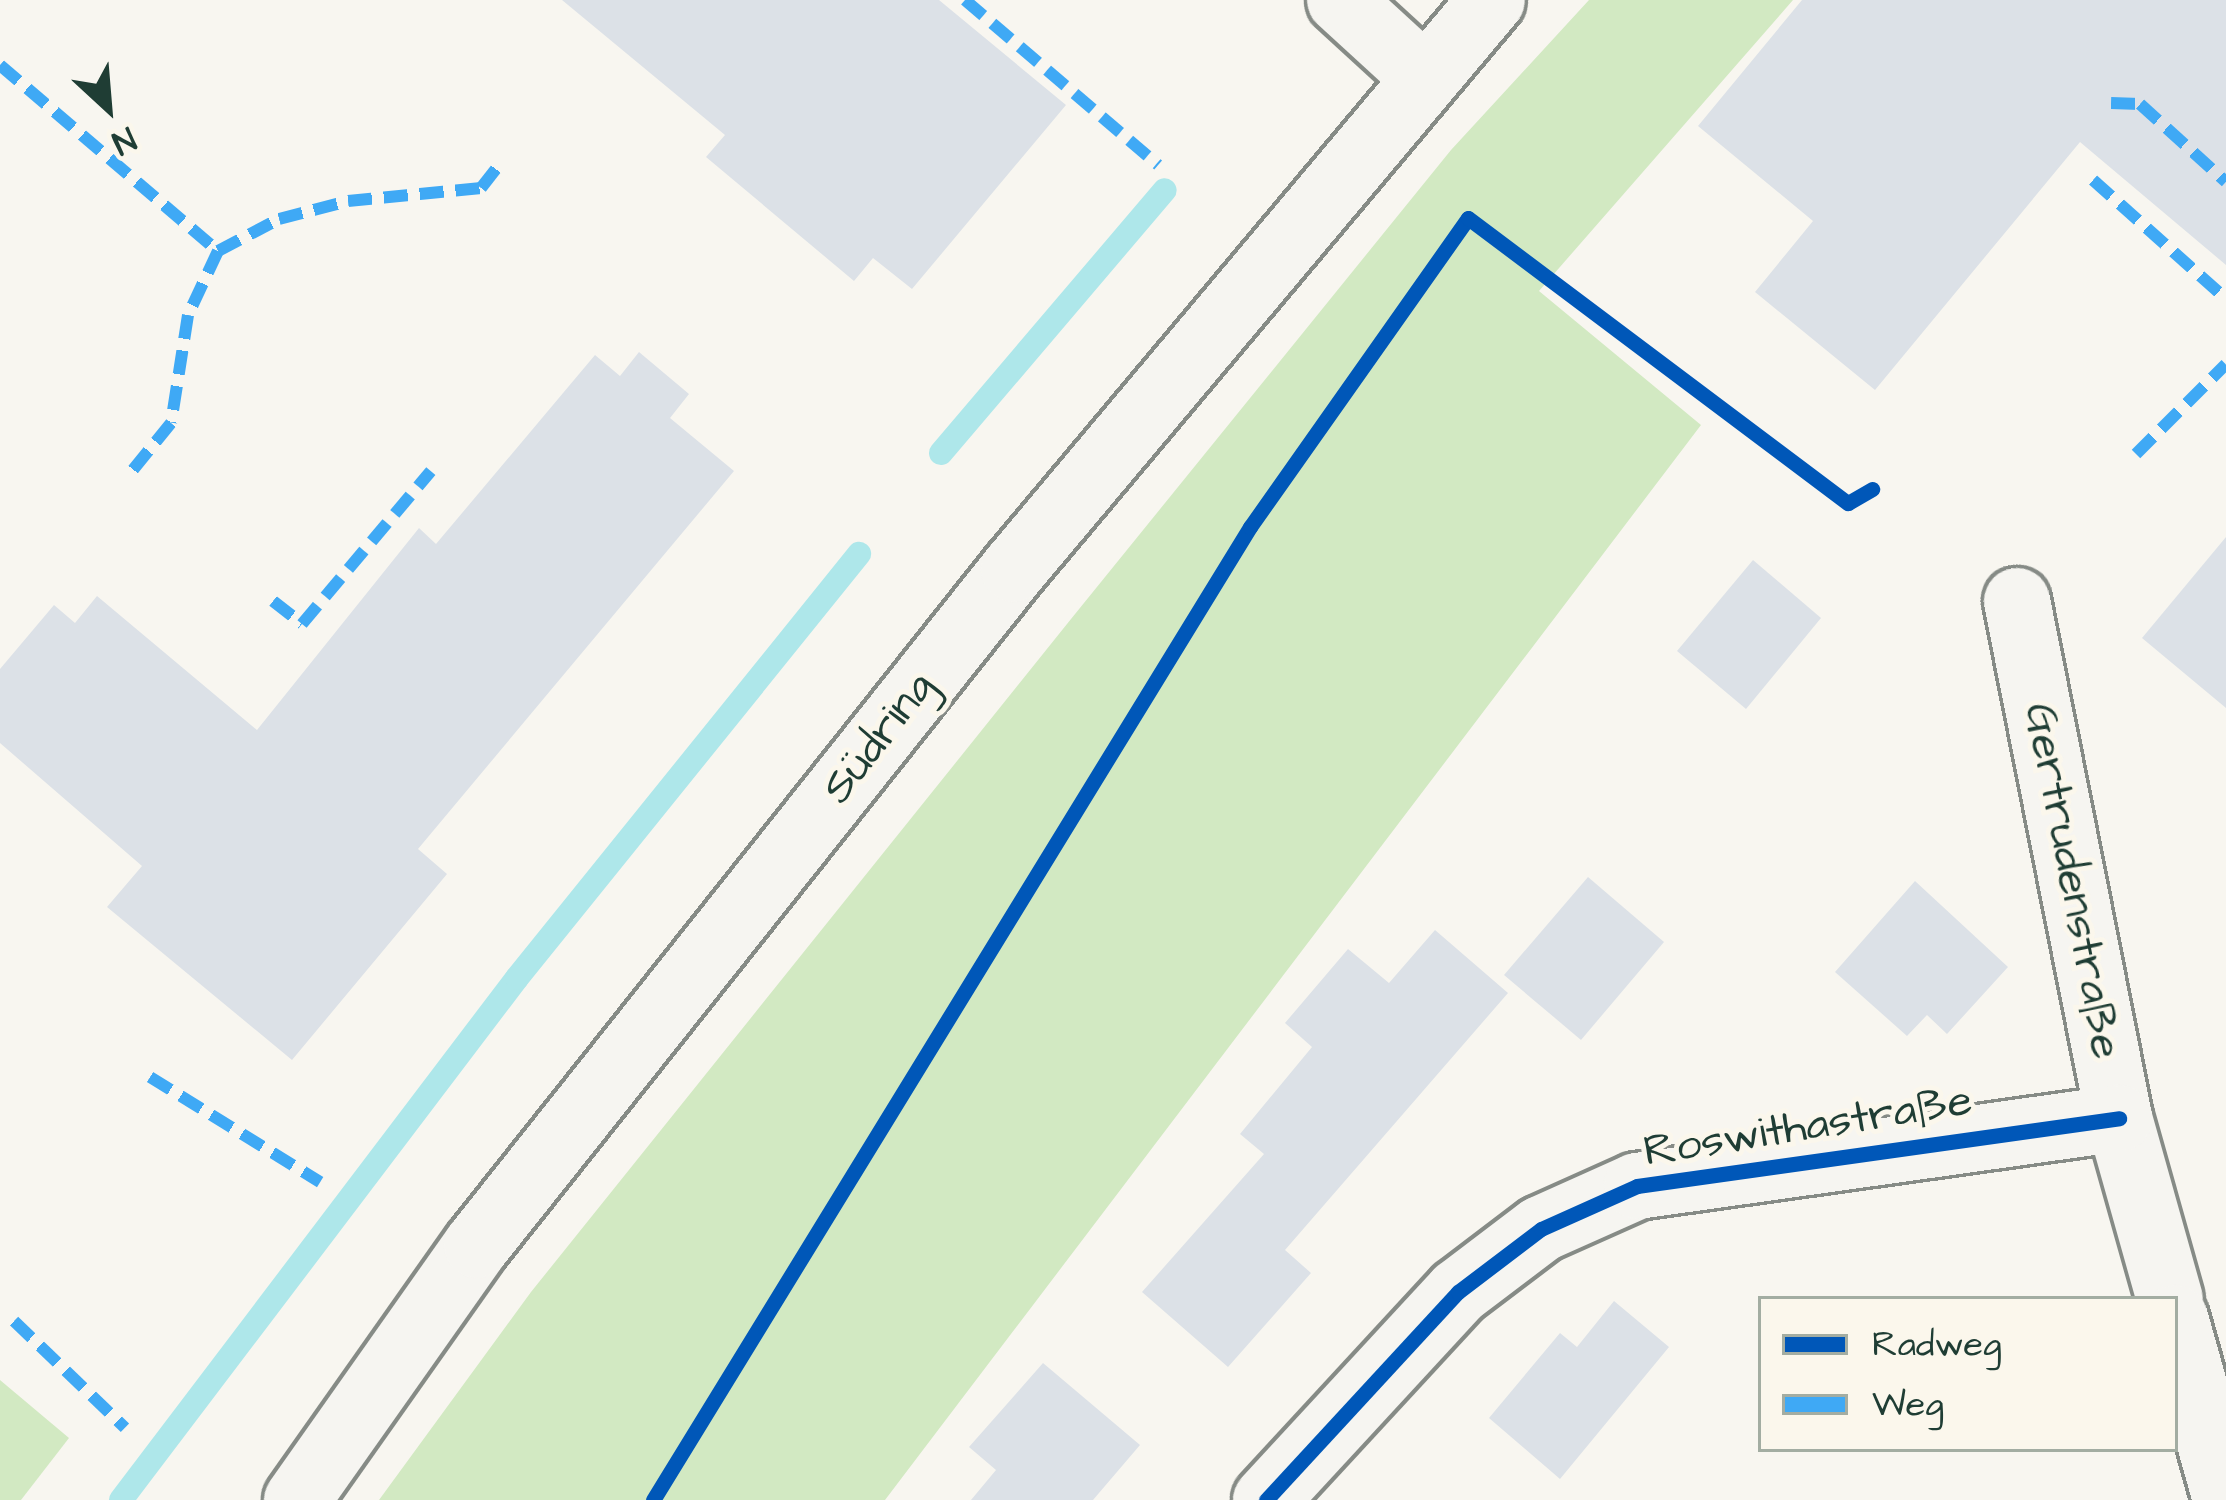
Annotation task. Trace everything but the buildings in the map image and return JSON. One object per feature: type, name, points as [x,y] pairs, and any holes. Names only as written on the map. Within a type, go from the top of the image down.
[{"type":"street","points":[[1340,0],[1425,78]]},
{"type":"street","name":"Südring","points":[[297,1500],[491,1226],[1014,569],[1492,0]]},
{"type":"street","name":"Gertrudenstraße","points":[[2017,602],[2119,1118],[2169,1296]]},
{"type":"street","name":"Roswithastraße","points":[[1266,1500],[1458,1292],[1541,1229],[1637,1186],[2119,1118]]},
{"type":"street","points":[[2178,1329],[2226,1500]]},
{"type":"green space","points":[[1589,0],[1793,0],[1539,291],[1701,425],[885,1500],[379,1500],[531,1292],[1071,619],[1451,150]]},
{"type":"green space","points":[[0,1380],[69,1438],[21,1500],[0,1500]]},
{"type":"waterway","points":[[941,453],[1165,190]]},
{"type":"waterway","points":[[121,1500],[517,978],[859,554]]},
{"type":"marked path","points":[[965,0],[1158,165]]},
{"type":"marked path","points":[[0,65],[218,251],[188,315],[171,423],[128,476]]},
{"type":"marked path","points":[[2111,103],[2140,104],[2226,182]]},
{"type":"marked path","points":[[218,251],[279,219],[348,201],[481,188],[500,164]]},
{"type":"marked path","points":[[2093,180],[2226,299]]},
{"type":"marked path","points":[[2136,454],[2226,364]]},
{"type":"marked path","points":[[273,601],[302,624],[431,471]]},
{"type":"marked path","points":[[150,1077],[320,1182]]},
{"type":"marked path","points":[[14,1321],[125,1428]]},
{"type":"cycle path","points":[[653,1500],[1250,527],[1468,218],[1848,503],[1872,489]]},
{"type":"cycle path","points":[[1266,1500],[1458,1292],[1541,1229],[1637,1186],[2119,1118]]}]
